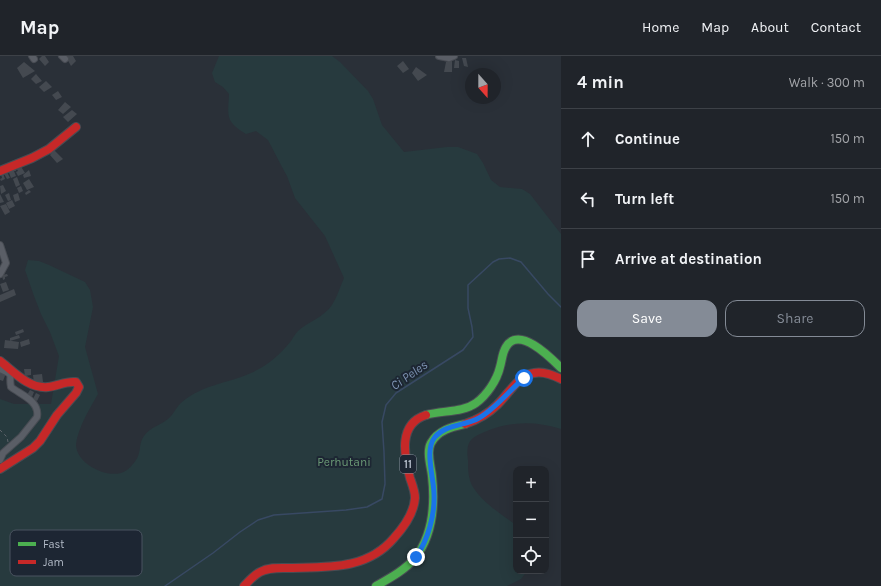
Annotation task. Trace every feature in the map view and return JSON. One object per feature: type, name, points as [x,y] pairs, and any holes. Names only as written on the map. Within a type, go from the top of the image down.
[{"type":"main road","points":[[0,171],[32,158],[49,149],[76,127]]},
{"type":"main road","name":"11","points":[[244,586],[260,572],[282,568],[350,565],[363,561],[385,548],[407,522],[414,507],[415,496],[404,442],[407,430],[413,421],[421,417],[432,413],[470,407],[476,403],[487,390],[498,372],[504,350],[508,344],[515,340],[523,339],[528,341],[561,368]]},
{"type":"main road","points":[[0,361],[32,385],[47,388],[72,381],[76,382],[79,387],[76,393],[57,415],[40,441],[33,448],[0,468]]},
{"type":"main road","points":[[376,586],[408,566],[421,549],[432,514],[434,495],[429,455],[430,447],[435,437],[457,424],[478,419],[499,404],[505,395],[528,375],[541,372],[561,379]]},
{"type":"street","points":[[439,56],[449,58],[454,56]]},
{"type":"street","points":[[0,244],[6,263],[0,274]]},
{"type":"street","points":[[0,369],[10,373],[12,376],[11,387],[32,402],[36,406],[37,413],[37,417],[21,437],[3,453],[0,460]]},
{"type":"path","points":[[0,430],[7,436],[8,444],[3,453]]},
{"type":"green space","name":"Perhutani","points":[[219,56],[332,56],[340,62],[368,91],[373,99],[382,125],[404,152],[458,147],[477,154],[491,180],[500,187],[522,189],[530,194],[561,234],[561,429],[533,423],[505,425],[479,434],[475,437],[469,443],[467,454],[470,481],[477,493],[487,503],[513,523],[513,574],[525,574],[521,579],[507,586],[0,586],[0,399],[14,404],[51,404],[59,356],[41,314],[25,270],[28,260],[39,261],[85,282],[90,290],[93,307],[85,347],[98,394],[82,425],[76,444],[77,451],[87,464],[95,469],[112,474],[120,473],[130,468],[137,458],[141,441],[146,433],[168,419],[182,402],[199,391],[242,377],[273,360],[291,341],[298,331],[329,309],[334,302],[344,278],[325,236],[295,198],[287,176],[268,140],[256,131],[246,134],[234,126],[231,122],[228,113],[229,94],[223,87],[215,82],[212,73]]},
{"type":"building","points":[[42,56],[45,56],[49,62],[45,66],[39,59]]},
{"type":"building","points":[[73,56],[76,61],[71,66],[66,57]]},
{"type":"building","points":[[462,58],[466,58],[468,67],[464,66]]},
{"type":"building","points":[[455,60],[459,61],[459,68],[454,68]]},
{"type":"building","points":[[403,61],[409,69],[403,73],[397,66]]},
{"type":"building","points":[[452,61],[452,72],[444,72],[446,62]]},
{"type":"building","points":[[24,62],[35,71],[23,78],[17,68]]},
{"type":"building","points":[[416,67],[427,75],[418,81],[412,73]]},
{"type":"building","points":[[36,74],[42,81],[36,84],[31,79]]},
{"type":"building","points":[[46,81],[52,87],[44,92],[39,87]]},
{"type":"building","points":[[58,91],[62,97],[56,100],[52,95]]},
{"type":"building","points":[[65,102],[71,107],[63,114],[58,110]]},
{"type":"building","points":[[72,110],[77,114],[68,122],[63,117]]},
{"type":"building","points":[[54,150],[63,159],[57,163],[50,155]]},
{"type":"building","points":[[20,165],[25,173],[18,176],[16,167]]},
{"type":"building","points":[[15,167],[16,171],[14,171],[16,176],[11,178],[8,170]]},
{"type":"building","points":[[6,170],[10,178],[7,179],[3,172]]},
{"type":"building","points":[[29,170],[31,176],[24,178],[23,175]]},
{"type":"building","points":[[3,173],[5,179],[1,181],[1,174]]},
{"type":"building","points":[[17,177],[20,185],[16,187],[13,179]]},
{"type":"building","points":[[29,179],[34,187],[27,190],[23,183]]},
{"type":"building","points":[[3,185],[6,191],[1,194],[0,186]]},
{"type":"building","points":[[21,186],[23,191],[19,193],[17,188]]},
{"type":"building","points":[[29,190],[31,192],[26,195],[25,193]]},
{"type":"building","points":[[9,193],[11,200],[8,201],[5,195]]},
{"type":"building","points":[[18,193],[20,200],[15,202],[13,195]]},
{"type":"building","points":[[0,194],[4,202],[0,203]]},
{"type":"building","points":[[12,200],[15,206],[9,209],[6,203]]},
{"type":"building","points":[[6,204],[10,212],[5,215],[0,206]]},
{"type":"building","points":[[7,274],[8,276],[3,280],[2,275]]},
{"type":"building","points":[[6,282],[9,290],[3,292],[0,284]]},
{"type":"building","points":[[14,289],[16,295],[0,302],[0,295]]},
{"type":"building","points":[[23,329],[24,332],[16,335],[15,332]]},
{"type":"building","points":[[19,335],[20,338],[10,341],[10,338]]},
{"type":"building","points":[[29,339],[30,344],[21,347],[20,342]]},
{"type":"building","points":[[5,340],[19,342],[18,349],[4,348]]},
{"type":"building","points":[[24,369],[31,369],[31,375],[25,376]]},
{"type":"building","points":[[0,371],[6,373],[3,381],[0,380]]},
{"type":"building","points":[[42,374],[43,382],[34,383],[33,375]]},
{"type":"building","points":[[30,390],[34,392],[32,397],[27,395]]},
{"type":"building","points":[[36,393],[40,395],[37,401],[33,399]]},
{"type":"waterway","name":"Ci Peles","points":[[165,586],[258,520],[274,515],[367,507],[382,499],[385,484],[382,422],[386,405],[396,393],[463,350],[473,337],[468,308],[468,285],[493,262],[499,259],[510,258],[521,262],[561,307]]},
{"type":"traffic: fast","points":[[426,415],[459,410],[471,406],[480,400],[488,392],[494,382],[499,372],[505,349],[512,341],[526,341],[543,351],[561,368]]},
{"type":"traffic: fast","points":[[376,586],[397,574],[407,566],[421,549],[429,529],[433,508],[433,486],[429,455],[431,443],[441,432],[465,424]]},
{"type":"traffic: jam","points":[[0,171],[32,158],[49,149],[76,127]]},
{"type":"traffic: jam","points":[[0,361],[16,375],[34,385],[48,387],[76,382],[79,387],[76,393],[57,415],[40,441],[33,448],[0,469]]},
{"type":"traffic: jam","points":[[465,424],[478,419],[490,411],[523,377],[537,373],[544,373],[561,379]]},
{"type":"traffic: jam","points":[[244,586],[260,572],[267,569],[332,567],[359,561],[372,556],[394,538],[408,520],[413,509],[415,498],[406,460],[405,441],[407,433],[411,425],[417,419],[426,415]]},
{"type":"route","points":[[416,557],[428,531],[432,514],[434,495],[429,455],[430,447],[435,437],[457,424],[478,419],[499,404],[505,395],[524,378]]}]
